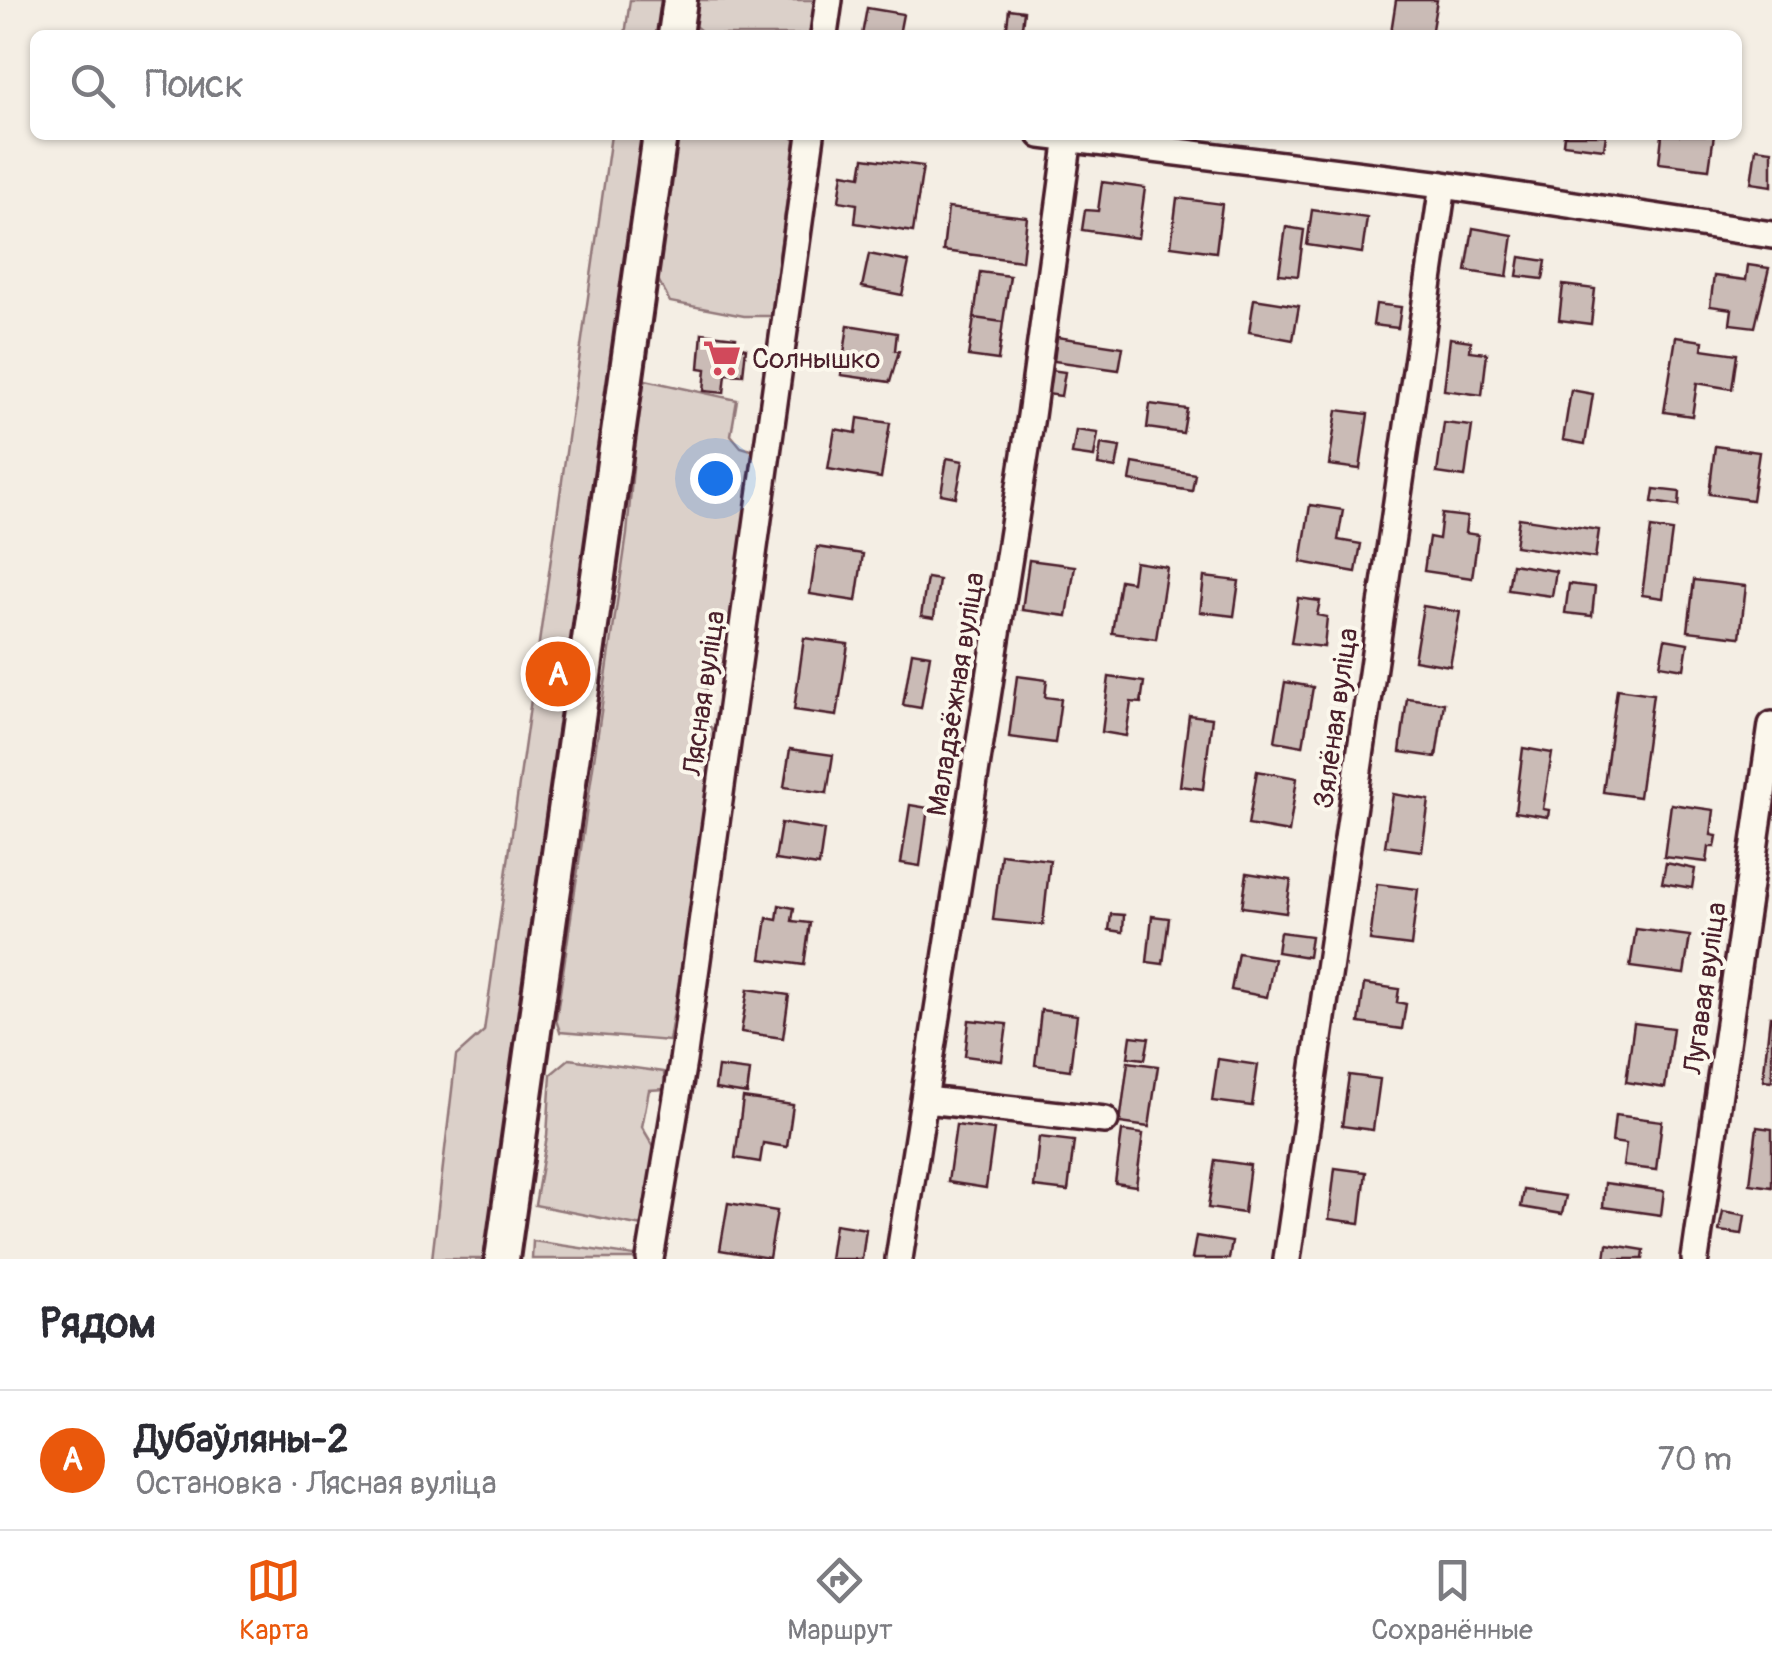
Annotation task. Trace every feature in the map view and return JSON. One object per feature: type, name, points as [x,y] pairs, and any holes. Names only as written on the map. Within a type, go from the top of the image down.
[{"type":"main road","points":[[676,30],[680,0]]},
{"type":"main road","points":[[502,1259],[659,140]]},
{"type":"street","points":[[825,30],[829,0]]},
{"type":"street","name":"Лясная вуліца","points":[[650,1259],[683,1061],[810,140]]},
{"type":"street","name":"Маладзёжная вуліца","points":[[899,1259],[1069,140]]},
{"type":"street","points":[[1092,140],[1444,185],[1772,235]]},
{"type":"street","name":"Зялёная вуліца","points":[[1287,1259],[1444,185]]},
{"type":"street","name":"Лугавая вуліца","points":[[1695,1259],[1772,725]]},
{"type":"street","points":[[926,1100],[1105,1120]]},
{"type":"shaded area","points":[[630,0],[829,0],[825,30],[700,30],[679,13],[676,30],[626,30]]},
{"type":"shaded area","points":[[610,140],[659,140],[502,1259],[432,1259],[456,1056],[484,1031]]},
{"type":"shaded area","points":[[680,140],[795,140],[771,316],[744,316],[670,302],[655,274]]},
{"type":"shaded area","points":[[641,379],[737,400],[731,435],[741,447],[758,452],[727,675],[707,680],[702,720],[720,735],[669,1041],[560,1032],[556,1020],[627,534]]},
{"type":"shaded area","points":[[569,1059],[664,1072],[665,1089],[649,1090],[642,1127],[657,1152],[642,1226],[535,1205],[547,1136],[551,1074]]},
{"type":"shaded area","points":[[533,1241],[635,1256],[636,1259],[532,1259]]},
{"type":"building","points":[[1396,0],[1437,0],[1432,30],[1391,30]]},
{"type":"building","points":[[867,8],[903,14],[900,30],[863,30]]},
{"type":"building","points":[[1009,9],[1024,11],[1022,30],[1007,30]]},
{"type":"building","points":[[1563,140],[1605,140],[1604,149],[1563,144]]},
{"type":"building","points":[[1661,140],[1713,140],[1709,169],[1659,163]]},
{"type":"building","points":[[1756,148],[1772,150],[1772,186],[1751,183]]},
{"type":"building","points":[[864,158],[923,166],[913,232],[855,223],[857,204],[839,201],[843,173],[861,176]]},
{"type":"building","points":[[1102,182],[1145,188],[1138,238],[1082,230],[1085,210],[1098,211]]},
{"type":"building","points":[[1177,198],[1222,204],[1216,252],[1171,246]]},
{"type":"building","points":[[948,208],[1027,217],[1022,261],[943,251]]},
{"type":"building","points":[[1312,210],[1367,218],[1362,253],[1307,245]]},
{"type":"building","points":[[1286,227],[1304,230],[1298,276],[1279,274]]},
{"type":"building","points":[[1473,228],[1513,235],[1507,277],[1466,271]]},
{"type":"building","points":[[869,254],[909,262],[902,295],[862,287]]},
{"type":"building","points":[[1520,257],[1546,261],[1543,279],[1517,276]]},
{"type":"building","points":[[1748,265],[1769,268],[1755,327],[1730,324],[1732,309],[1710,306],[1714,276],[1746,280]]},
{"type":"building","points":[[980,272],[1010,276],[1003,322],[974,318]]},
{"type":"building","points":[[1563,285],[1595,289],[1591,324],[1559,320]]},
{"type":"building","points":[[1254,299],[1299,306],[1293,340],[1249,332]]},
{"type":"building","points":[[1376,304],[1401,307],[1398,328],[1373,325]]},
{"type":"building","points":[[974,318],[1003,322],[998,360],[968,356]]},
{"type":"building","points":[[848,325],[897,333],[895,350],[899,351],[890,382],[841,375]]},
{"type":"building","name":"Солнышко","points":[[702,333],[736,337],[735,346],[746,348],[743,375],[726,374],[724,393],[704,391],[706,369],[699,368]]},
{"type":"building","points":[[1057,337],[1123,347],[1119,370],[1054,361]]},
{"type":"building","points":[[1676,337],[1703,341],[1702,349],[1737,354],[1732,389],[1697,383],[1692,416],[1664,412]]},
{"type":"building","points":[[1450,338],[1471,341],[1470,351],[1487,353],[1482,395],[1444,390]]},
{"type":"building","points":[[1051,370],[1065,372],[1061,396],[1047,394]]},
{"type":"building","points":[[1571,390],[1593,394],[1585,444],[1563,440]]},
{"type":"building","points":[[1150,404],[1187,409],[1183,433],[1147,428]]},
{"type":"building","points":[[1337,410],[1368,414],[1360,469],[1329,465]]},
{"type":"building","points":[[858,418],[890,423],[881,478],[828,469],[835,429],[856,433]]},
{"type":"building","points":[[1444,423],[1472,426],[1465,477],[1437,473]]},
{"type":"building","points":[[1076,430],[1098,433],[1094,457],[1072,454]]},
{"type":"building","points":[[1101,444],[1120,447],[1116,468],[1098,465]]},
{"type":"building","points":[[1715,446],[1759,452],[1752,500],[1709,494]]},
{"type":"building","points":[[947,458],[963,461],[956,497],[941,494]]},
{"type":"building","points":[[1133,463],[1195,474],[1192,491],[1130,481]]},
{"type":"building","points":[[1654,489],[1680,492],[1679,506],[1652,502]]},
{"type":"building","points":[[1310,505],[1343,510],[1338,540],[1361,544],[1356,572],[1301,562]]},
{"type":"building","points":[[1442,514],[1467,517],[1465,533],[1478,535],[1472,578],[1424,571],[1429,537],[1439,539]]},
{"type":"building","points":[[1519,518],[1599,530],[1595,558],[1515,546]]},
{"type":"building","points":[[1651,528],[1672,531],[1663,598],[1642,595]]},
{"type":"building","points":[[817,547],[863,554],[856,601],[810,594]]},
{"type":"building","points":[[1029,560],[1075,566],[1067,616],[1022,610]]},
{"type":"building","points":[[1135,562],[1167,567],[1156,639],[1112,633],[1120,580],[1132,582]]},
{"type":"building","points":[[1512,564],[1556,571],[1552,596],[1508,590]]},
{"type":"building","points":[[1204,577],[1239,581],[1234,616],[1200,612]]},
{"type":"building","points":[[927,578],[939,580],[934,618],[921,616]]},
{"type":"building","points":[[1694,580],[1746,586],[1740,637],[1688,631]]},
{"type":"building","points":[[1569,584],[1595,587],[1592,616],[1565,613]]},
{"type":"building","points":[[1298,598],[1320,601],[1317,615],[1327,617],[1324,647],[1291,643]]},
{"type":"building","points":[[1423,606],[1460,612],[1450,666],[1414,660]]},
{"type":"building","points":[[804,638],[848,644],[837,716],[794,710]]},
{"type":"building","points":[[1665,639],[1688,643],[1684,669],[1660,665]]},
{"type":"building","points":[[912,652],[930,655],[921,708],[903,705]]},
{"type":"building","points":[[1017,676],[1047,680],[1045,697],[1061,699],[1055,743],[1009,737]]},
{"type":"building","points":[[1109,677],[1144,682],[1141,703],[1131,702],[1126,736],[1102,732]]},
{"type":"building","points":[[1285,682],[1313,687],[1303,746],[1275,741]]},
{"type":"building","points":[[1617,689],[1653,694],[1639,797],[1603,792]]},
{"type":"building","points":[[1407,698],[1444,703],[1436,757],[1400,752]]},
{"type":"building","points":[[1189,715],[1212,718],[1203,789],[1180,786]]},
{"type":"building","points":[[1523,748],[1552,753],[1543,809],[1549,810],[1548,817],[1515,812]]},
{"type":"building","points":[[790,749],[833,755],[827,793],[784,787]]},
{"type":"building","points":[[1257,771],[1297,778],[1289,832],[1248,825]]},
{"type":"building","points":[[1393,794],[1429,800],[1422,851],[1385,846]]},
{"type":"building","points":[[1671,804],[1714,810],[1711,835],[1717,836],[1715,847],[1709,847],[1707,862],[1664,857]]},
{"type":"building","points":[[910,805],[928,808],[920,866],[901,863]]},
{"type":"building","points":[[781,823],[824,830],[819,866],[775,860]]},
{"type":"building","points":[[1001,854],[1050,860],[1043,925],[993,920]]},
{"type":"building","points":[[1666,863],[1695,869],[1692,888],[1662,883]]},
{"type":"building","points":[[1247,873],[1291,880],[1286,913],[1242,907]]},
{"type":"building","points":[[1377,884],[1418,889],[1411,946],[1370,941]]},
{"type":"building","points":[[779,905],[794,908],[792,921],[810,923],[804,965],[761,959],[767,918],[777,920]]},
{"type":"building","points":[[1111,914],[1124,915],[1123,932],[1109,930]]},
{"type":"building","points":[[1152,916],[1169,918],[1163,964],[1147,962]]},
{"type":"building","points":[[1636,929],[1690,936],[1684,974],[1630,967]]},
{"type":"building","points":[[1280,932],[1311,936],[1308,957],[1277,952]]},
{"type":"building","points":[[1238,953],[1274,959],[1267,997],[1231,990]]},
{"type":"building","points":[[1364,984],[1399,989],[1397,1002],[1406,1004],[1402,1029],[1359,1023]]},
{"type":"building","points":[[748,989],[789,995],[783,1038],[741,1032]]},
{"type":"building","points":[[1041,1010],[1077,1015],[1070,1070],[1035,1065]]},
{"type":"building","points":[[1772,1016],[1772,1081],[1763,1080]]},
{"type":"building","points":[[969,1020],[1007,1024],[1002,1061],[965,1056]]},
{"type":"building","points":[[1634,1023],[1673,1028],[1665,1088],[1626,1082]]},
{"type":"building","points":[[1131,1036],[1149,1038],[1145,1059],[1128,1057]]},
{"type":"building","points":[[1218,1059],[1258,1065],[1252,1106],[1212,1101]]},
{"type":"building","points":[[1128,1062],[1158,1066],[1149,1127],[1120,1123]]},
{"type":"building","points":[[718,1067],[750,1071],[747,1094],[715,1089]]},
{"type":"building","points":[[1349,1075],[1380,1079],[1373,1130],[1342,1126]]},
{"type":"building","points":[[743,1098],[793,1105],[787,1147],[763,1143],[760,1162],[735,1158]]},
{"type":"building","points":[[1615,1115],[1662,1121],[1656,1170],[1623,1166],[1626,1144],[1612,1142]]},
{"type":"building","points":[[956,1125],[994,1130],[986,1188],[948,1182]]},
{"type":"building","points":[[1757,1127],[1772,1129],[1772,1187],[1750,1184]]},
{"type":"building","points":[[1122,1131],[1143,1134],[1136,1186],[1115,1183]]},
{"type":"building","points":[[1039,1137],[1074,1141],[1068,1191],[1034,1187]]},
{"type":"building","points":[[1215,1160],[1250,1165],[1244,1213],[1208,1208]]},
{"type":"building","points":[[1335,1168],[1366,1172],[1360,1223],[1329,1219]]},
{"type":"building","points":[[1605,1183],[1664,1191],[1661,1215],[1603,1207]]},
{"type":"building","points":[[1524,1190],[1566,1196],[1562,1214],[1521,1207]]},
{"type":"building","points":[[728,1203],[777,1211],[769,1258],[720,1250]]},
{"type":"building","points":[[1723,1211],[1745,1215],[1742,1234],[1719,1231]]},
{"type":"building","points":[[835,1224],[866,1229],[862,1259],[830,1259]]},
{"type":"building","points":[[1196,1236],[1232,1242],[1229,1259],[1192,1259]]},
{"type":"building","points":[[1607,1244],[1644,1250],[1643,1259],[1605,1259]]},
{"type":"place","name":"Солнышко","points":[[722,358]]},
{"type":"place","name":"Дубаўляны-2","points":[[558,674]]}]
